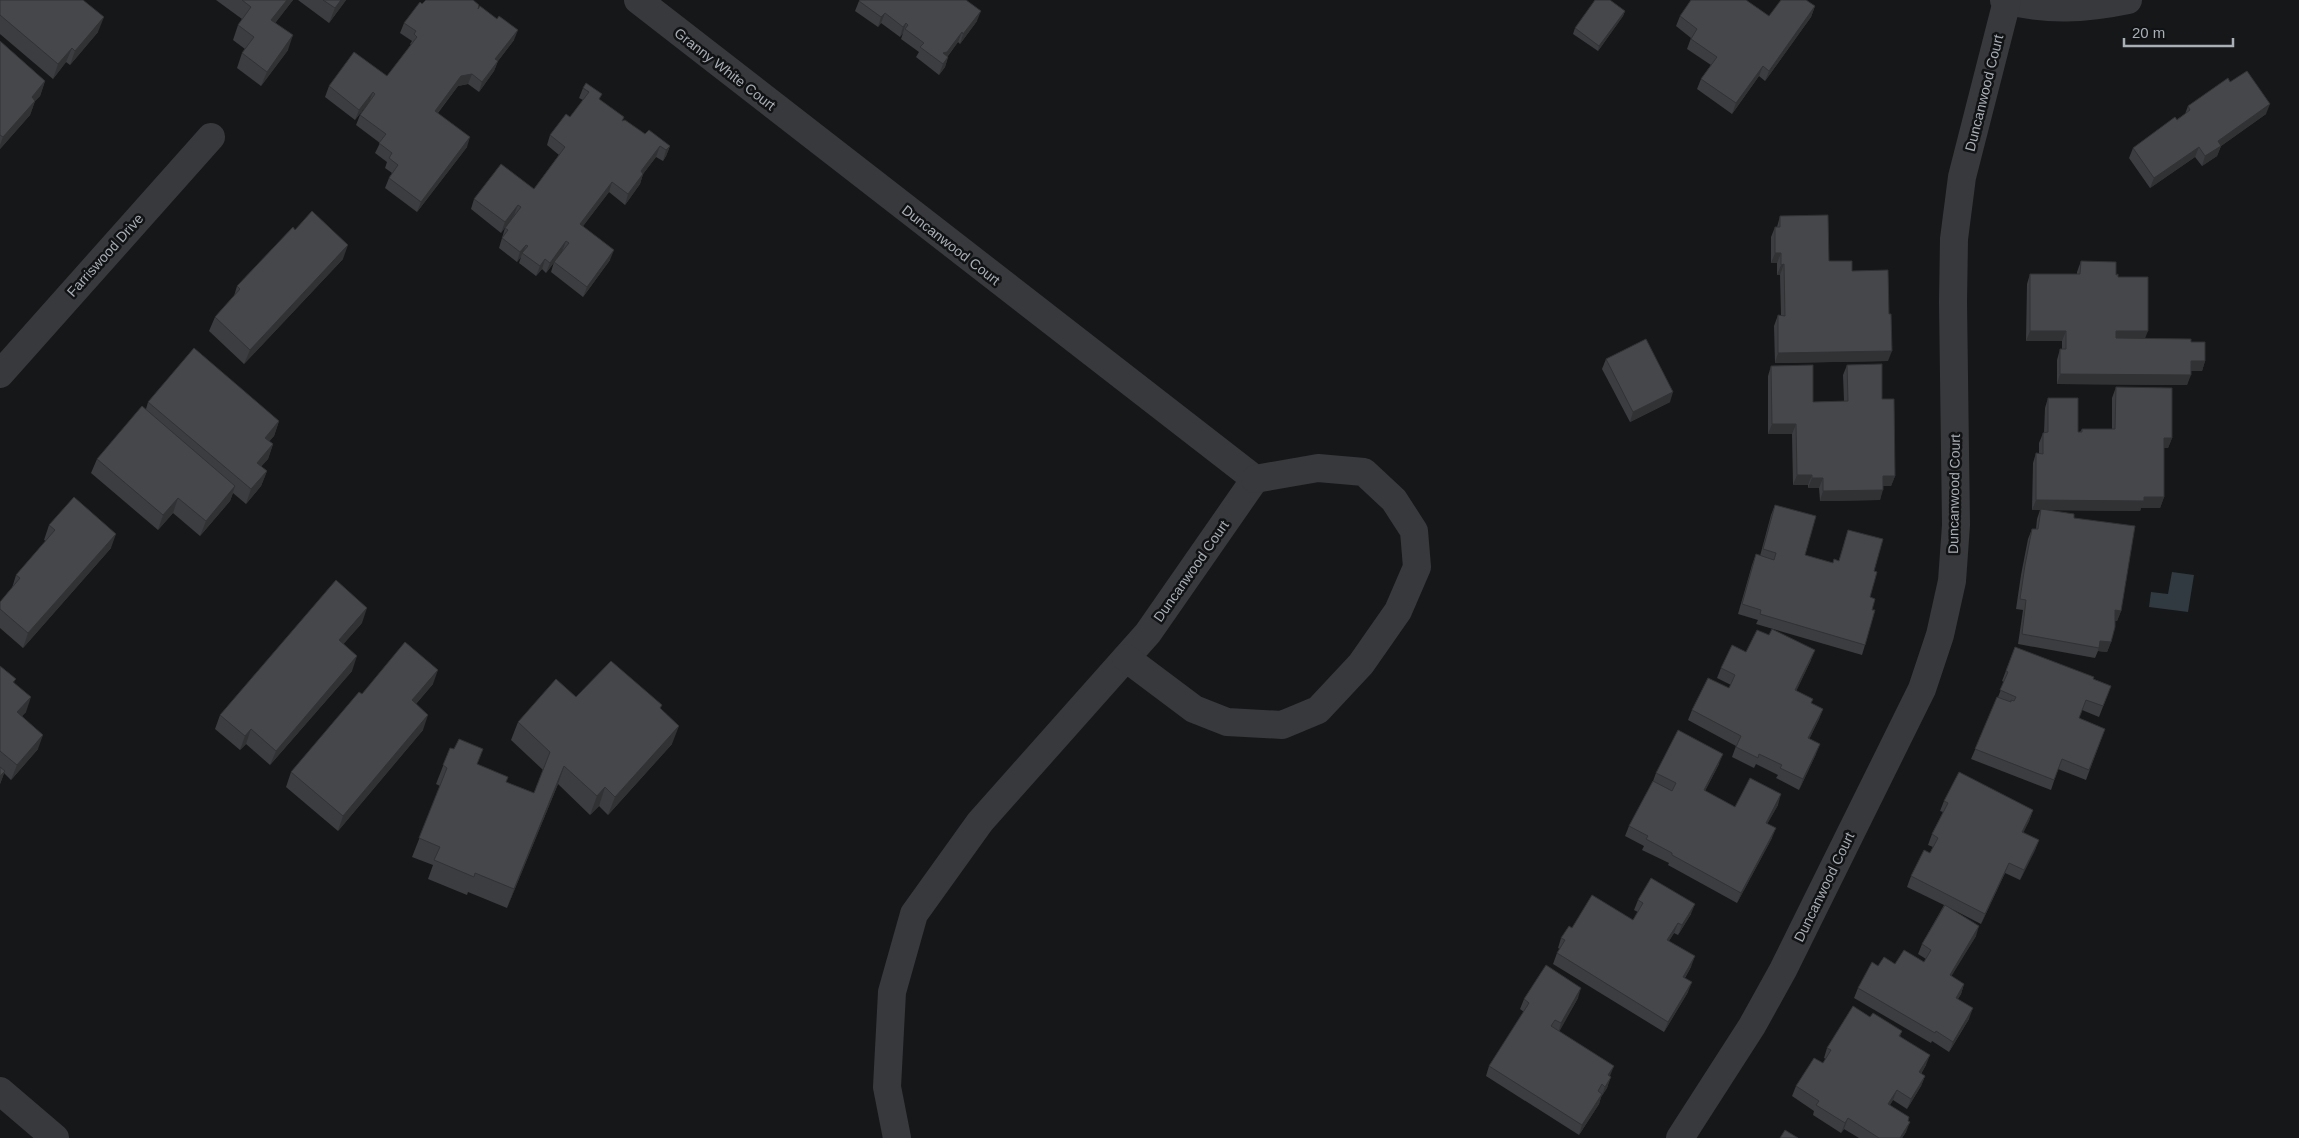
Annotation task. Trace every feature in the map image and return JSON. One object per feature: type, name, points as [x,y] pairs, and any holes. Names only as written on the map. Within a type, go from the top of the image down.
[{"type":"street","name":"Granny White Court","points":[[638,0],[813,138]]},
{"type":"street","name":"Duncanwood Court","points":[[1680,1138],[1752,1026],[1783,970],[1922,689],[1940,635],[1952,581],[1956,525],[1954,239],[1962,177],[2005,0]]},
{"type":"street","points":[[2005,0],[2062,8],[2091,8],[2128,0]]},
{"type":"street","name":"Farriswood Drive","points":[[0,374],[211,137]]},
{"type":"street","name":"Duncanwood Court","points":[[813,138],[1255,479],[1148,633],[980,822],[914,914],[892,992],[887,1087],[897,1138]]},
{"type":"street","points":[[1126,658],[1194,709],[1227,722],[1282,725],[1318,710],[1360,664],[1398,611],[1417,567],[1414,531],[1394,500],[1364,472],[1318,468],[1255,479]]},
{"type":"street","points":[[0,1091],[55,1138]]},
{"type":"shaded area","points":[[2172,572],[2194,575],[2188,612],[2149,607],[2151,592],[2168,594]]},
{"type":"building","points":[[0,0],[83,0],[104,17],[75,51],[72,48],[58,64],[0,15]]},
{"type":"building","points":[[242,0],[287,0],[271,20],[293,35],[267,72],[242,53],[254,37],[238,25],[251,7]]},
{"type":"building","points":[[323,0],[341,0],[335,8]]},
{"type":"building","points":[[426,0],[473,0],[479,5],[478,9],[480,6],[497,19],[499,16],[518,30],[495,59],[498,61],[482,82],[472,74],[461,76],[435,111],[470,137],[421,202],[389,178],[398,165],[389,158],[392,153],[379,143],[386,134],[360,115],[375,94],[373,92],[359,110],[329,86],[354,52],[387,76],[417,37],[414,34],[416,31],[404,23],[420,2],[422,4]]},
{"type":"building","points":[[860,0],[966,0],[981,11],[947,52],[943,53],[948,57],[943,64],[920,47],[924,43],[905,29],[908,25],[906,23],[903,27],[885,13],[881,17]]},
{"type":"building","points":[[1595,0],[1610,0],[1625,11],[1599,46],[1575,28]]},
{"type":"building","points":[[1691,0],[1746,0],[1769,16],[1781,0],[1806,0],[1815,6],[1769,71],[1763,66],[1736,103],[1701,79],[1717,57],[1691,39],[1697,29],[1680,16]]},
{"type":"building","points":[[0,41],[45,81],[32,97],[35,101],[3,137],[0,135]]},
{"type":"building","points":[[2247,71],[2270,104],[2218,141],[2221,146],[2205,156],[2199,147],[2154,178],[2133,148],[2175,117],[2177,120],[2190,110],[2188,106],[2228,78],[2230,82]]},
{"type":"building","points":[[586,83],[602,94],[599,99],[624,117],[622,121],[625,120],[645,134],[649,130],[670,146],[666,150],[660,146],[641,171],[643,174],[628,194],[612,182],[580,224],[614,250],[587,287],[554,262],[569,243],[566,241],[550,263],[545,259],[540,266],[522,253],[528,246],[526,245],[520,252],[502,238],[508,230],[505,228],[521,207],[518,205],[505,222],[474,199],[501,164],[534,189],[565,147],[550,135],[566,114],[570,117],[589,92],[583,88]]},
{"type":"building","points":[[312,211],[348,245],[250,350],[215,317],[240,289],[237,286],[293,227],[295,230]]},
{"type":"building","points":[[1828,215],[1829,261],[1852,261],[1852,271],[1888,270],[1892,351],[1778,353],[1778,315],[1785,316],[1784,264],[1781,265],[1781,253],[1775,253],[1775,227],[1780,227],[1780,216]]},
{"type":"building","points":[[2081,261],[2116,262],[2116,275],[2118,274],[2118,277],[2148,277],[2148,331],[2116,331],[2116,338],[2191,339],[2191,342],[2205,342],[2205,361],[2191,361],[2191,375],[2060,374],[2060,349],[2066,349],[2066,331],[2030,331],[2030,274],[2080,274]]},
{"type":"building","points":[[1646,339],[1673,392],[1633,412],[1606,359]]},
{"type":"building","points":[[194,348],[279,421],[265,438],[273,444],[257,463],[267,471],[251,489],[148,402]]},
{"type":"building","points":[[1882,364],[1882,399],[1894,399],[1895,476],[1883,476],[1883,490],[1823,491],[1823,478],[1812,478],[1812,475],[1797,475],[1796,424],[1772,424],[1771,366],[1813,365],[1813,402],[1848,401],[1847,365]]},
{"type":"building","points":[[2116,387],[2172,388],[2172,438],[2164,438],[2164,497],[2144,497],[2144,501],[2036,500],[2036,453],[2043,454],[2043,433],[2048,432],[2048,398],[2078,398],[2078,432],[2082,432],[2082,429],[2115,429]]},
{"type":"building","points":[[142,406],[235,486],[206,521],[178,498],[163,515],[97,459]]},
{"type":"building","points":[[74,497],[116,534],[28,633],[0,609],[0,602],[20,578],[16,575],[55,530],[49,525]]},
{"type":"building","points":[[1775,505],[1816,516],[1805,555],[1833,563],[1834,559],[1839,561],[1848,530],[1883,539],[1874,571],[1877,572],[1870,597],[1875,599],[1872,610],[1875,610],[1865,645],[1760,614],[1761,610],[1742,604],[1756,554],[1774,560],[1776,553],[1763,549]]},
{"type":"building","points":[[2041,509],[2074,514],[2074,518],[2135,526],[2121,611],[2115,610],[2115,627],[2111,642],[2100,641],[2099,648],[2022,634],[2026,600],[2020,599],[2025,565],[2032,529],[2038,529]]},
{"type":"building","points":[[336,580],[367,608],[339,640],[357,656],[276,751],[251,729],[245,736],[220,715]]},
{"type":"building","points":[[1772,629],[1815,650],[1795,690],[1813,699],[1811,703],[1823,709],[1808,738],[1820,744],[1803,779],[1780,768],[1782,765],[1759,754],[1758,758],[1736,747],[1741,736],[1692,710],[1708,678],[1729,688],[1735,675],[1721,668],[1732,645],[1746,652],[1757,630],[1769,635]]},
{"type":"building","points":[[405,642],[438,670],[412,700],[428,715],[343,816],[291,772],[359,692],[362,694]]},
{"type":"building","points":[[2015,647],[2094,677],[2093,679],[2111,686],[2103,706],[2086,700],[2079,718],[2105,729],[2089,770],[2062,759],[2054,780],[1975,749],[1997,697],[2011,702],[2016,697],[2000,690],[2008,672],[2006,671]]},
{"type":"building","points":[[611,661],[662,705],[660,708],[679,726],[615,797],[605,787],[597,796],[564,766],[514,889],[475,873],[474,877],[434,860],[440,847],[419,838],[447,768],[443,765],[450,748],[454,749],[459,739],[483,749],[477,764],[508,777],[506,782],[534,793],[550,752],[518,722],[556,679],[576,697]]},
{"type":"building","points":[[0,666],[16,679],[13,682],[31,697],[17,712],[43,735],[17,765],[0,751]]},
{"type":"building","points":[[1678,730],[1723,754],[1704,790],[1735,807],[1750,778],[1781,794],[1766,823],[1776,828],[1741,893],[1672,855],[1672,853],[1646,839],[1648,836],[1629,826],[1653,781],[1672,791],[1676,783],[1656,773]]},
{"type":"building","points":[[0,767],[5,771],[0,776]]},
{"type":"building","points":[[1959,772],[2033,810],[2022,832],[2039,840],[2024,870],[2009,863],[1985,914],[1911,876],[1924,850],[1930,853],[1938,838],[1932,834],[1948,803],[1944,801]]},
{"type":"building","points":[[1651,878],[1695,904],[1682,925],[1678,923],[1667,940],[1695,956],[1683,977],[1692,982],[1668,1022],[1557,953],[1565,940],[1561,938],[1569,926],[1572,928],[1592,895],[1633,920],[1643,903],[1638,900]]},
{"type":"building","points":[[1945,905],[1979,926],[1950,975],[1964,984],[1956,998],[1973,1008],[1953,1042],[1858,988],[1872,962],[1878,966],[1884,957],[1895,964],[1904,950],[1924,962],[1931,950],[1922,944]]},
{"type":"building","points":[[1546,965],[1581,988],[1561,1023],[1555,1020],[1551,1026],[1614,1066],[1608,1075],[1611,1077],[1605,1087],[1602,1084],[1598,1091],[1602,1094],[1582,1125],[1489,1066],[1529,1003],[1524,999]]},
{"type":"building","points":[[1853,1006],[1870,1017],[1873,1013],[1902,1031],[1899,1036],[1930,1055],[1919,1072],[1925,1076],[1911,1099],[1897,1090],[1888,1104],[1909,1117],[1908,1121],[1910,1122],[1900,1138],[1879,1138],[1848,1118],[1845,1123],[1816,1105],[1819,1101],[1796,1086],[1814,1058],[1823,1063],[1831,1050],[1827,1048]]},
{"type":"building","points":[[1785,1130],[1798,1138],[1780,1138]]}]
